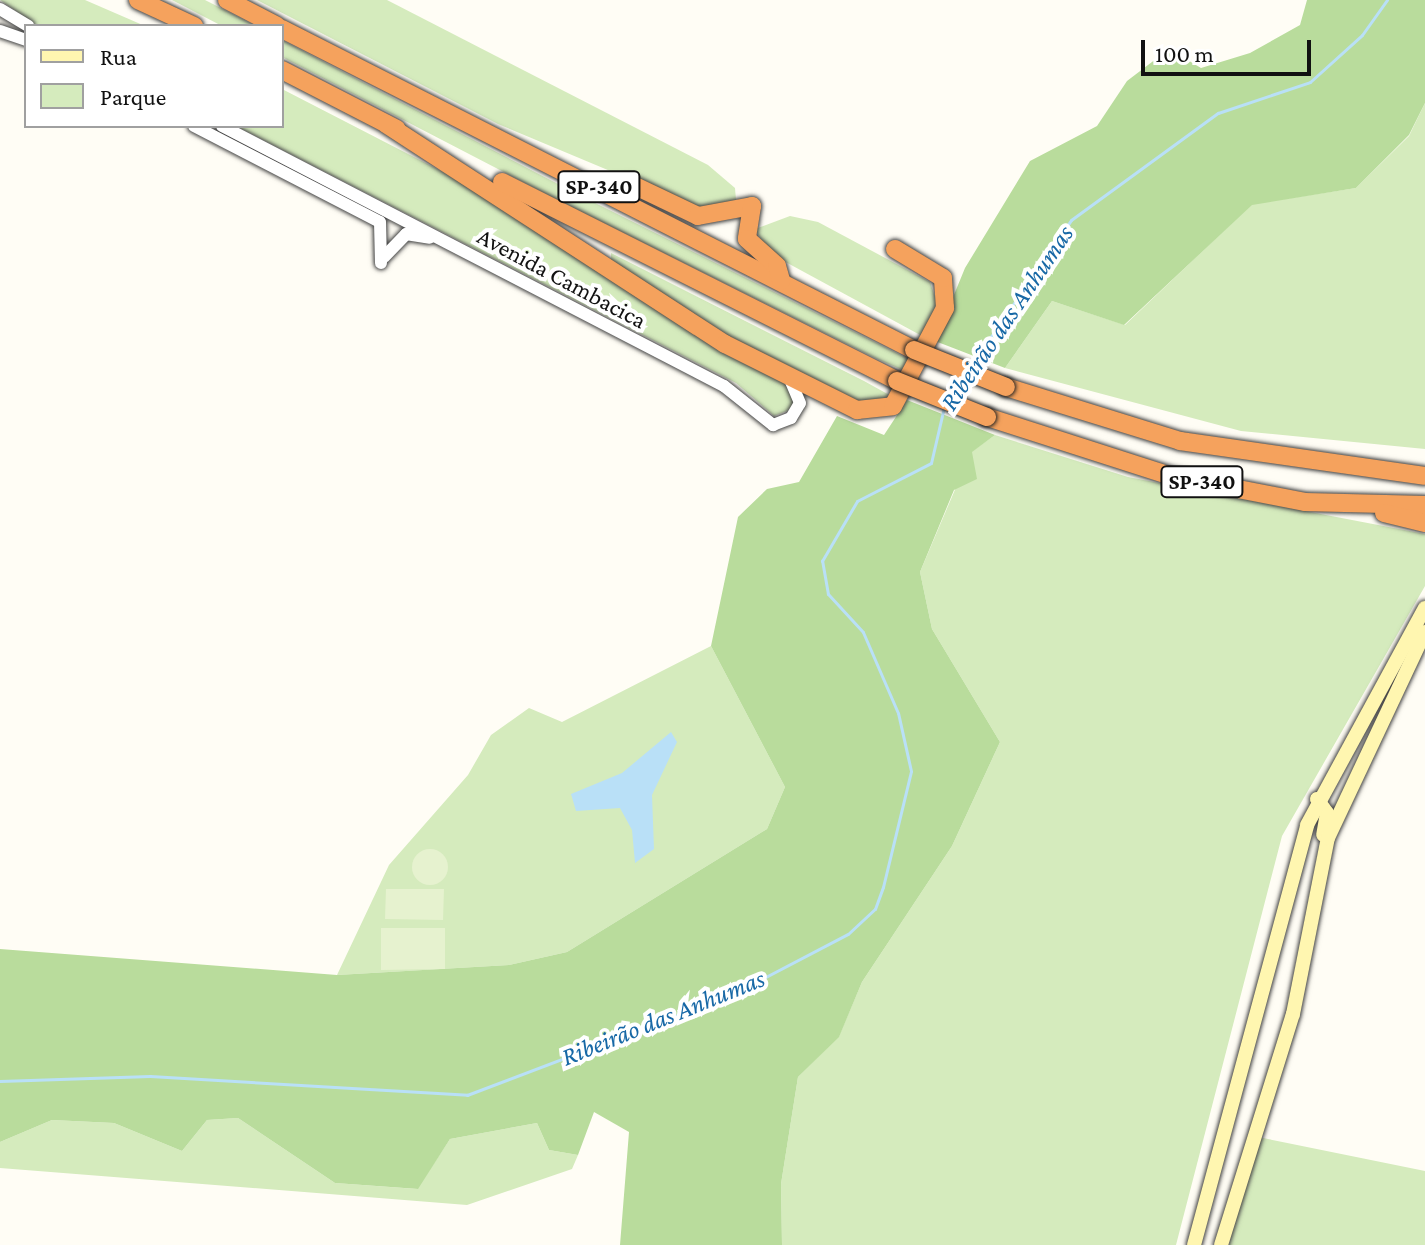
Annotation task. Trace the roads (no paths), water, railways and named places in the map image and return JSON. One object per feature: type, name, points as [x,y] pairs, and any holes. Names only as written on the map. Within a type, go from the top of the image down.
[{"type":"highway","points":[[138,0],[192,24]]},
{"type":"highway","points":[[148,0],[192,24]]},
{"type":"highway","name":"SP-340","points":[[227,0],[273,24]]},
{"type":"highway","name":"SP-340","points":[[284,30],[599,187],[914,350],[1006,387],[1180,441],[1425,476]]},
{"type":"highway","name":"SP-340","points":[[284,71],[897,381],[987,417],[1171,476],[1350,505],[1425,505]]},
{"type":"highway","points":[[386,124],[745,355],[857,410],[893,406],[947,298],[943,278],[895,249]]},
{"type":"highway","points":[[599,187],[631,184],[698,216],[752,206],[747,239],[777,266],[781,280]]},
{"type":"highway","points":[[1350,505],[1425,523]]},
{"type":"main road","points":[[1194,1245],[1277,920],[1317,799],[1425,608]]},
{"type":"main road","points":[[1318,871],[1425,632]]},
{"type":"main road","points":[[1221,1245],[1293,1014],[1327,813],[1317,799]]},
{"type":"street","points":[[0,9],[25,24]]},
{"type":"street","points":[[0,31],[24,39]]},
{"type":"street","points":[[198,128],[380,222],[381,263],[406,234],[466,253]]},
{"type":"street","name":"Avenida Cambacica","points":[[226,128],[724,386],[773,425],[791,418],[800,403],[798,389],[745,355]]},
{"type":"water","points":[[671,732],[677,742],[652,795],[654,849],[635,863],[632,830],[620,808],[576,811],[571,794],[622,773]]},
{"type":"waterway","name":"Ribeirão das Anhumas","points":[[970,367],[1071,220],[1218,113],[1310,82],[1362,35],[1387,0]]},
{"type":"waterway","name":"Ribeirão das Anhumas","points":[[953,394],[964,377]]},
{"type":"waterway","name":"Ribeirão das Anhumas","points":[[0,1081],[150,1076],[467,1095],[735,993],[848,934],[875,909],[911,771],[898,713],[863,632],[828,594],[822,561],[857,501],[931,463],[944,407]]}]
